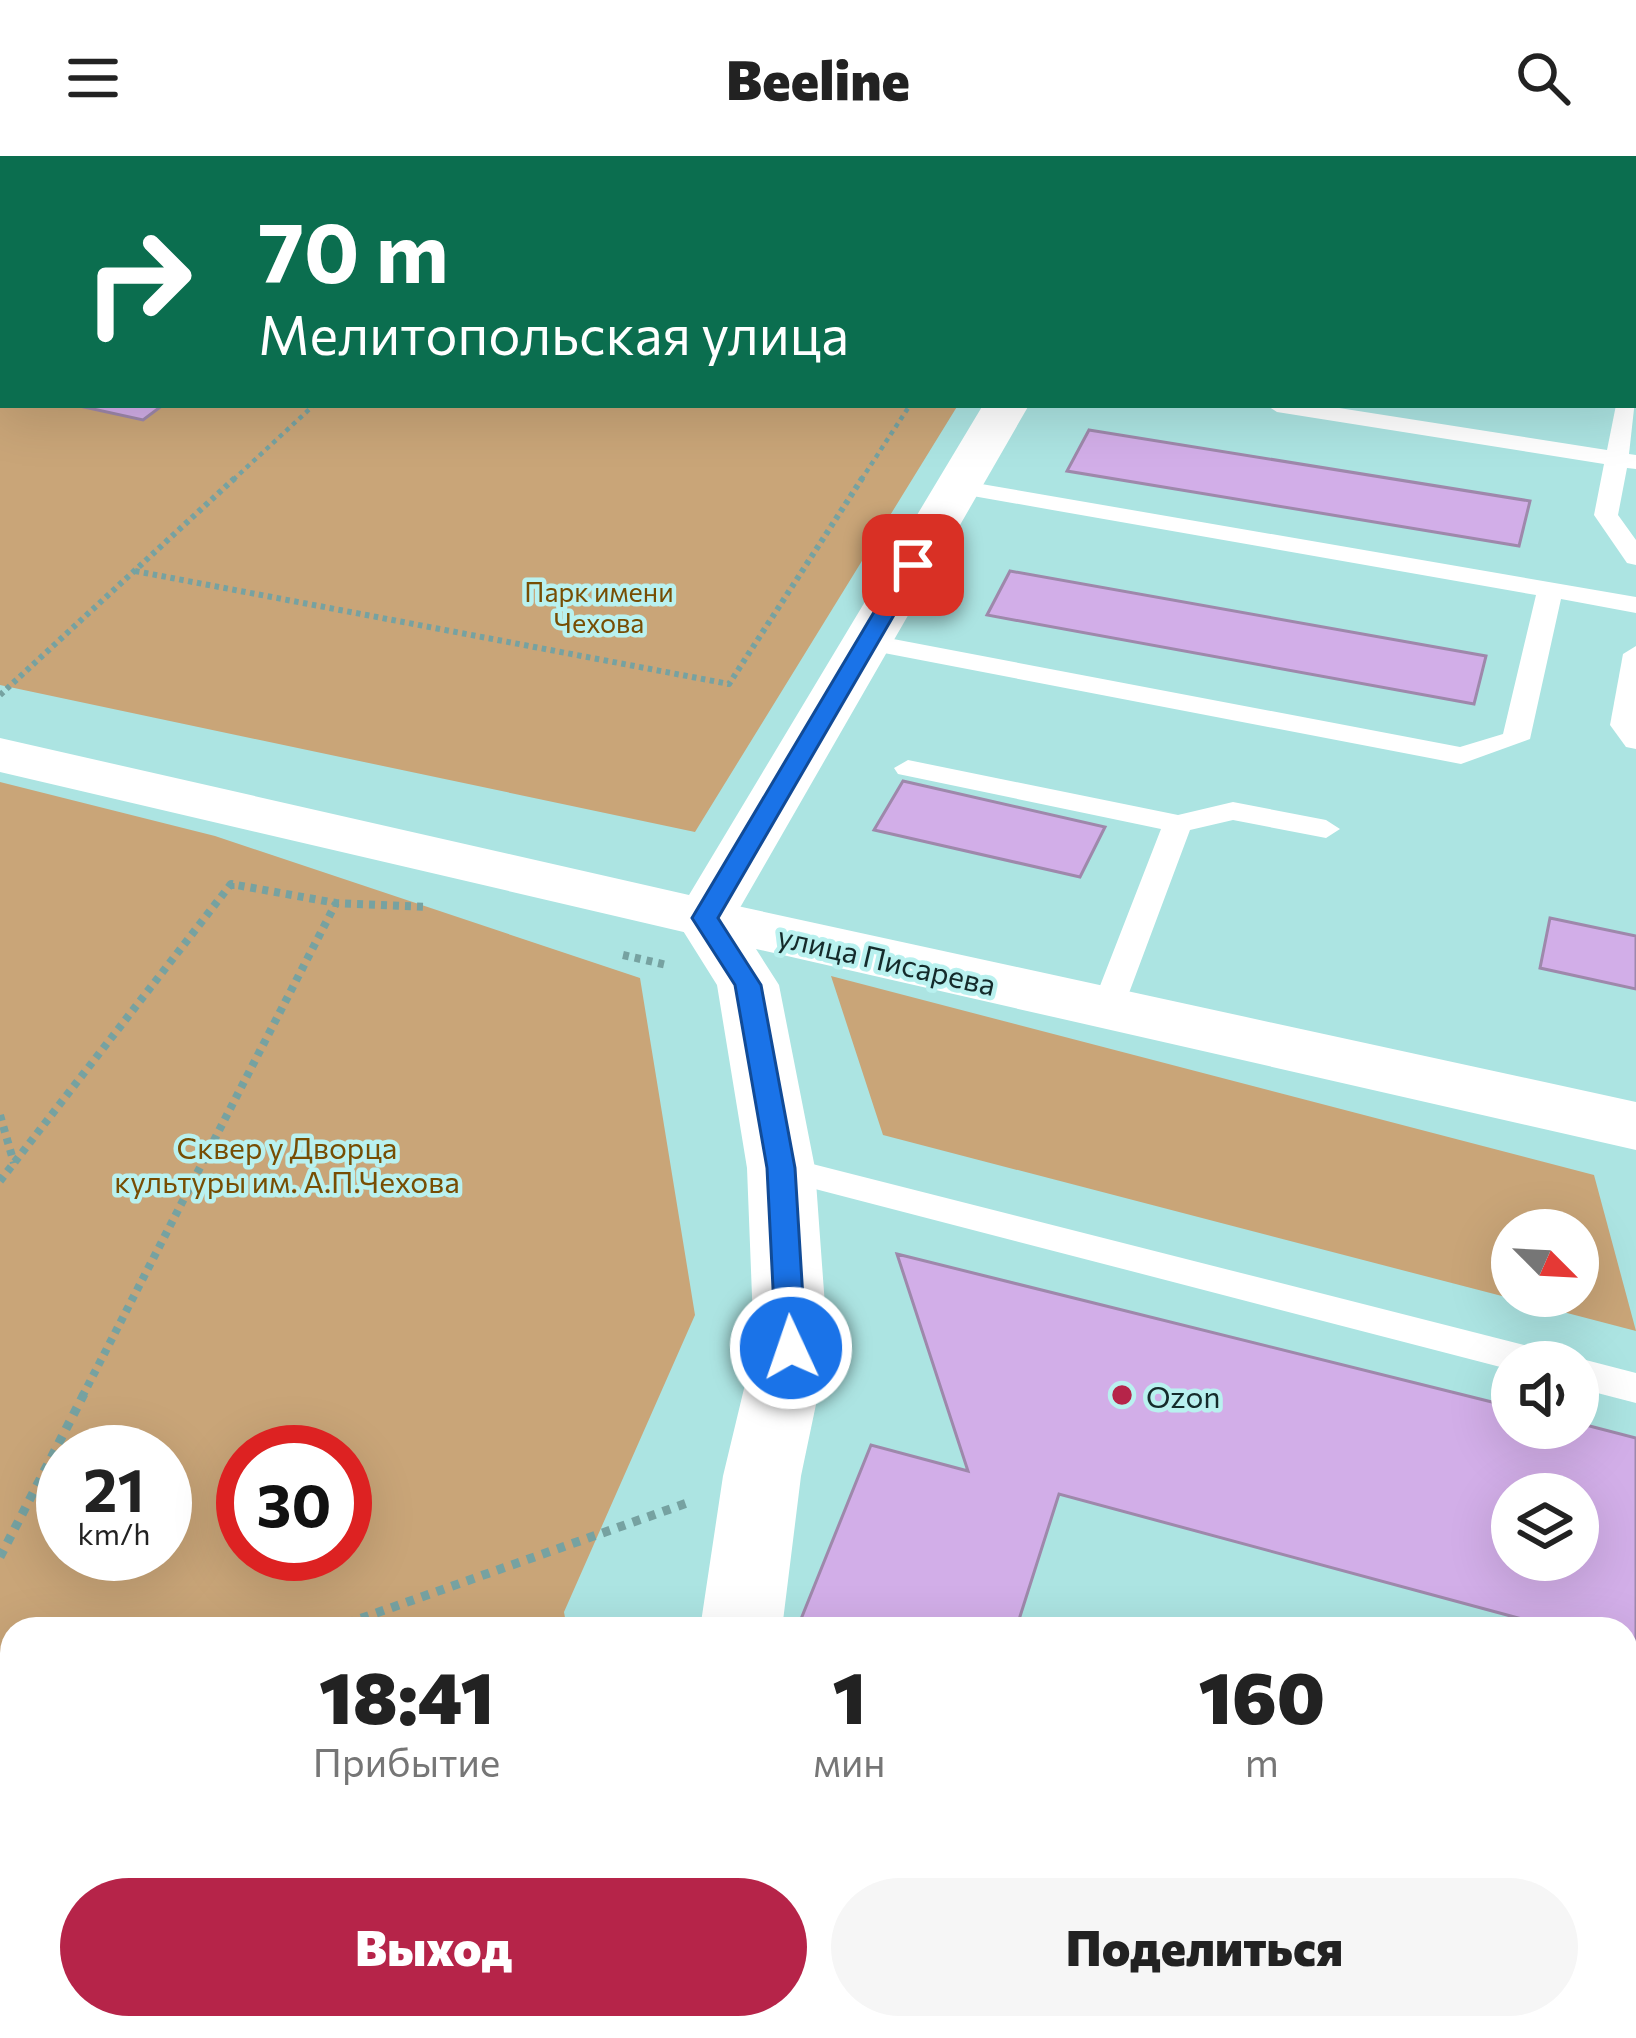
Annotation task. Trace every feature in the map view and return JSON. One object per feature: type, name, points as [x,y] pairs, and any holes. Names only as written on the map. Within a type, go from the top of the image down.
[{"type":"main road","points":[[743,1617],[762,1476],[791,1348],[781,1168],[748,985],[705,918],[1004,408]]},
{"type":"main road","name":"улица Писарева","points":[[0,755],[1636,1126]]},
{"type":"lane","points":[[1296,408],[1626,460]]},
{"type":"lane","points":[[1627,408],[1626,460],[1606,515],[1636,558]]},
{"type":"lane","points":[[958,488],[1636,605]]},
{"type":"lane","points":[[867,642],[1461,756],[1516,739],[1550,590]]},
{"type":"lane","points":[[1632,731],[1636,654]]},
{"type":"lane","points":[[908,768],[1178,824],[1220,811],[1326,830]]},
{"type":"lane","points":[[1107,1009],[1178,824]]},
{"type":"lane","points":[[781,1168],[1491,1350]]},
{"type":"lane","points":[[1599,1378],[1636,1388]]},
{"type":"path","points":[[0,695],[311,408]]},
{"type":"path","points":[[134,571],[729,684],[908,408]]},
{"type":"path","points":[[0,1181],[231,884],[336,903],[430,907]]},
{"type":"path","points":[[0,1557],[336,903]]},
{"type":"path","points":[[611,952],[748,985]]},
{"type":"path","points":[[0,1114],[14,1163]]},
{"type":"path","points":[[368,1617],[650,1516]]},
{"type":"green space","name":"Парк имени Чехова","points":[[0,408],[956,408],[695,832],[0,685]]},
{"type":"green space","name":"Сквер у Дворца культуры им. А.П.Чехова","points":[[0,782],[215,836],[640,978],[695,1315],[565,1617],[0,1617]]},
{"type":"green space","points":[[831,976],[1594,1175],[1636,1331],[1582,1317],[1599,1317],[1599,1209],[1491,1209],[1491,1293],[883,1135]]},
{"type":"building","points":[[89,408],[159,408],[143,420]]},
{"type":"building","points":[[1089,430],[1530,501],[1519,546],[1067,471]]},
{"type":"building","points":[[1010,571],[1486,656],[1474,704],[987,615]]},
{"type":"building","points":[[903,781],[1105,827],[1080,877],[874,830]]},
{"type":"building","points":[[1550,918],[1636,936],[1636,989],[1540,968]]},
{"type":"building","points":[[897,1254],[1491,1402],[1491,1449],[1599,1449],[1599,1428],[1636,1438],[1636,1617],[1515,1617],[1059,1494],[1020,1617],[802,1617],[871,1445],[968,1471]]},
{"type":"place","name":"Ozon","points":[[1122,1395]]},
{"type":"route","points":[[791,1348],[781,1168],[748,985],[705,918],[913,565]]}]
